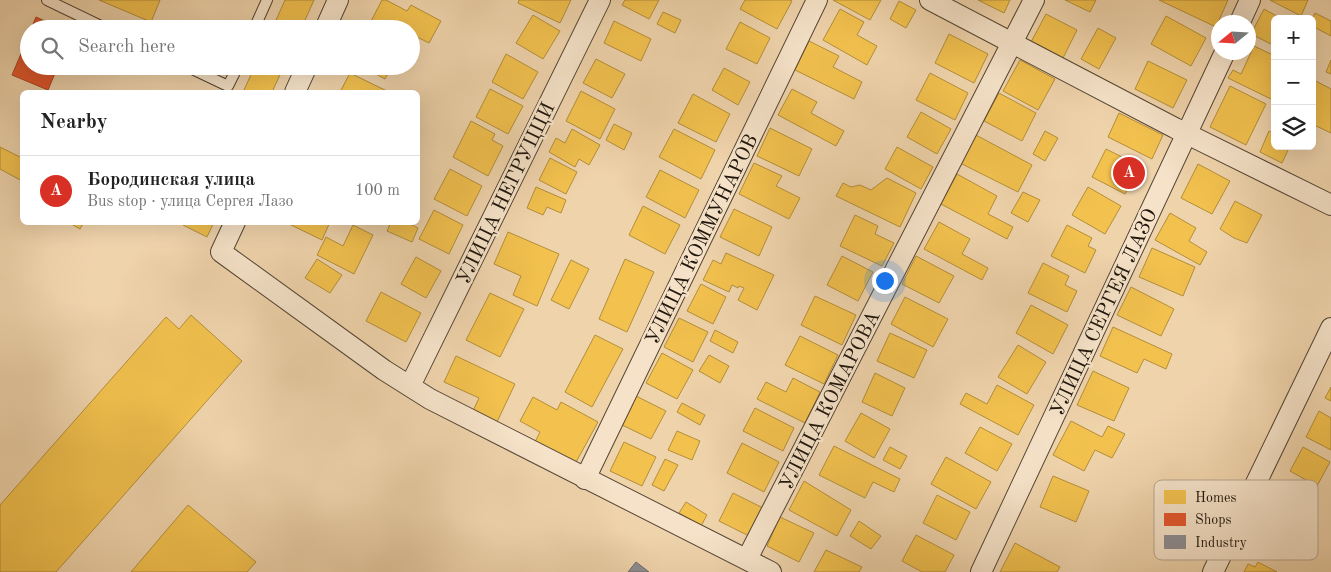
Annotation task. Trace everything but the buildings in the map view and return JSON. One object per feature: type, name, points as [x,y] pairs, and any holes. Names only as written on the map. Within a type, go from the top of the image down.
[{"type":"street","points":[[329,20],[338,0]]},
{"type":"street","name":"УЛИЦА НЕГРУЦЦИ","points":[[410,386],[600,0]]},
{"type":"street","name":"УЛИЦА КОММУНАРОВ","points":[[585,479],[817,0]]},
{"type":"street","points":[[930,0],[1186,134],[1329,197]]},
{"type":"street","name":"УЛИЦА КОМАРОВА","points":[[747,559],[1034,0]]},
{"type":"street","points":[[1243,15],[1250,0]]},
{"type":"street","name":"УЛИЦА СЕРГЕЯ ЛАЗО","points":[[981,572],[1221,60]]},
{"type":"street","points":[[296,90],[303,75]]},
{"type":"street","points":[[234,225],[221,252],[384,370],[430,399],[771,572]]},
{"type":"street","points":[[1257,480],[1331,328]]},
{"type":"street","points":[[1213,572],[1219,560]]},
{"type":"lane","points":[[47,0],[88,20]]},
{"type":"lane","points":[[258,20],[268,0]]},
{"type":"lane","points":[[205,75],[228,86],[234,75]]},
{"type":"place","name":"Бородинская улица","points":[[1129,173]]}]
